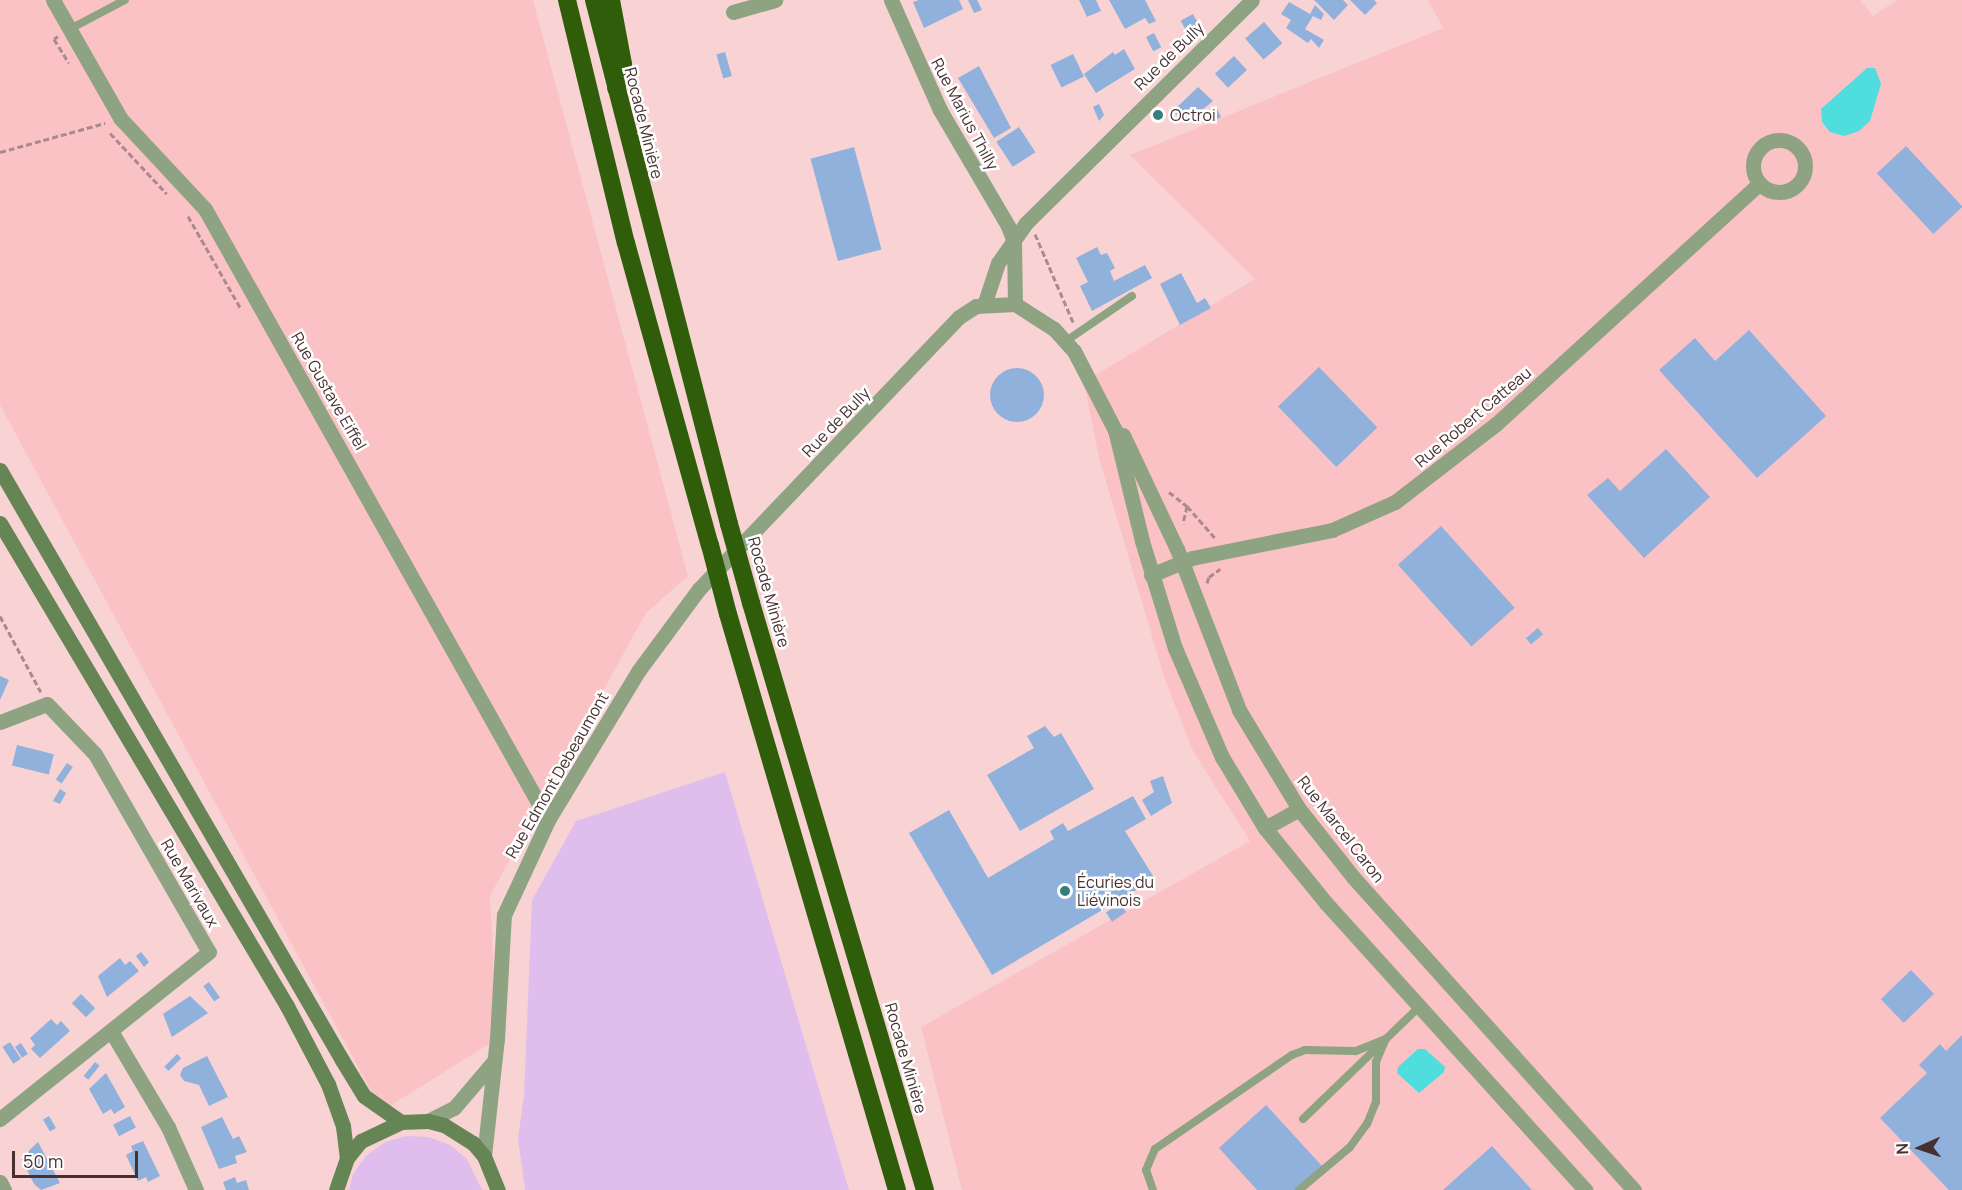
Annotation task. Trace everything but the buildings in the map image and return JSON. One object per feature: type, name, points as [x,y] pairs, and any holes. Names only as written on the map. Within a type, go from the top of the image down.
[{"type":"highway","points":[[566,0],[626,243],[728,614],[897,1190]]},
{"type":"highway","name":"Rocade Minière","points":[[594,0],[615,89],[729,524],[925,1190]]},
{"type":"highway","points":[[611,0],[623,64],[615,89]]},
{"type":"main road","points":[[0,470],[364,1096],[401,1122]]},
{"type":"main road","points":[[0,523],[287,1005],[328,1084],[343,1126],[347,1158],[336,1190]]},
{"type":"main road","points":[[347,1158],[380,1129],[401,1122],[428,1121],[460,1132],[484,1156],[498,1190]]},
{"type":"street","name":"Rue Gustave Eiffel","points":[[53,0],[121,119],[205,209],[548,820]]},
{"type":"street","points":[[733,12],[775,0]]},
{"type":"street","name":"Rue Marius Thilly","points":[[891,0],[940,110],[1014,242]]},
{"type":"street","name":"Rue de Bully","points":[[670,624],[959,317],[984,305],[998,263],[1026,223],[1252,0]]},
{"type":"street","name":"Rue Robert Catteau","points":[[1152,575],[1217,552],[1332,530],[1395,502],[1496,424],[1760,183]]},
{"type":"street","points":[[984,305],[1016,304],[1014,242]]},
{"type":"street","name":"Rue Marcel Caron","points":[[1016,304],[1066,341],[1115,430],[1152,575],[1175,648],[1222,757],[1265,828],[1585,1190]]},
{"type":"street","name":"Rue Marcel Caron","points":[[1115,430],[1123,435],[1182,565],[1239,710],[1299,809],[1353,877],[1634,1190]]},
{"type":"street","name":"Rue Edmont Debeaumont","points":[[484,1156],[494,1061],[504,915],[548,820],[670,624]]},
{"type":"street","points":[[0,722],[47,704]]},
{"type":"street","name":"Rue Marivaux","points":[[0,1119],[209,952],[95,754],[47,704]]},
{"type":"street","points":[[1265,828],[1299,809]]},
{"type":"street","points":[[111,1030],[168,1126],[196,1190]]},
{"type":"street","points":[[428,1121],[454,1108],[494,1061]]},
{"type":"street","points":[[0,1182],[4,1190]]},
{"type":"lane","points":[[70,29],[125,0]]},
{"type":"lane","points":[[1066,341],[1132,296]]},
{"type":"lane","points":[[1303,1119],[1420,1006]]},
{"type":"lane","points":[[1153,1190],[1146,1170],[1155,1149],[1292,1055],[1305,1050],[1356,1051],[1386,1039]]},
{"type":"lane","points":[[1299,1190],[1350,1147],[1367,1124],[1376,1102],[1376,1062],[1386,1039]]},
{"type":"path","points":[[70,29],[54,39],[71,67]]},
{"type":"path","points":[[99,114],[118,145],[170,196]]},
{"type":"path","points":[[0,152],[121,119]]},
{"type":"path","points":[[186,213],[247,320]]},
{"type":"path","points":[[1187,506],[1214,532]]},
{"type":"path","points":[[1207,587],[1209,577],[1222,567],[1217,552]]},
{"type":"path","points":[[0,616],[47,704]]},
{"type":"path","points":[[526,840],[520,837],[529,821]]},
{"type":"shaded area","points":[[0,0],[533,0],[688,576],[646,613],[490,896],[497,1039],[382,1111],[0,405]]},
{"type":"shaded area","points":[[1428,0],[1860,0],[1873,16],[1897,0],[1962,0],[1962,1190],[962,1190],[921,1027],[1250,841],[1193,751],[1165,680],[1099,458],[1084,382],[1255,279],[1130,155],[1443,28]]},
{"type":"shaded area","points":[[725,772],[849,1190],[525,1190],[518,1138],[524,1096],[532,900],[576,821]]},
{"type":"shaded area","points":[[407,1136],[429,1137],[450,1145],[467,1159],[482,1190],[349,1190],[353,1174],[366,1156],[385,1142]]},
{"type":"water","points":[[1867,68],[1875,68],[1881,84],[1870,121],[1859,131],[1844,136],[1830,132],[1822,122],[1821,109]]},
{"type":"water","points":[[1418,1049],[1425,1049],[1445,1067],[1444,1072],[1419,1093],[1397,1073],[1398,1067]]},
{"type":"place","name":"Octroi","points":[[1158,115]]},
{"type":"place","name":"Écuries du Liévinois","points":[[1065,891]]}]
